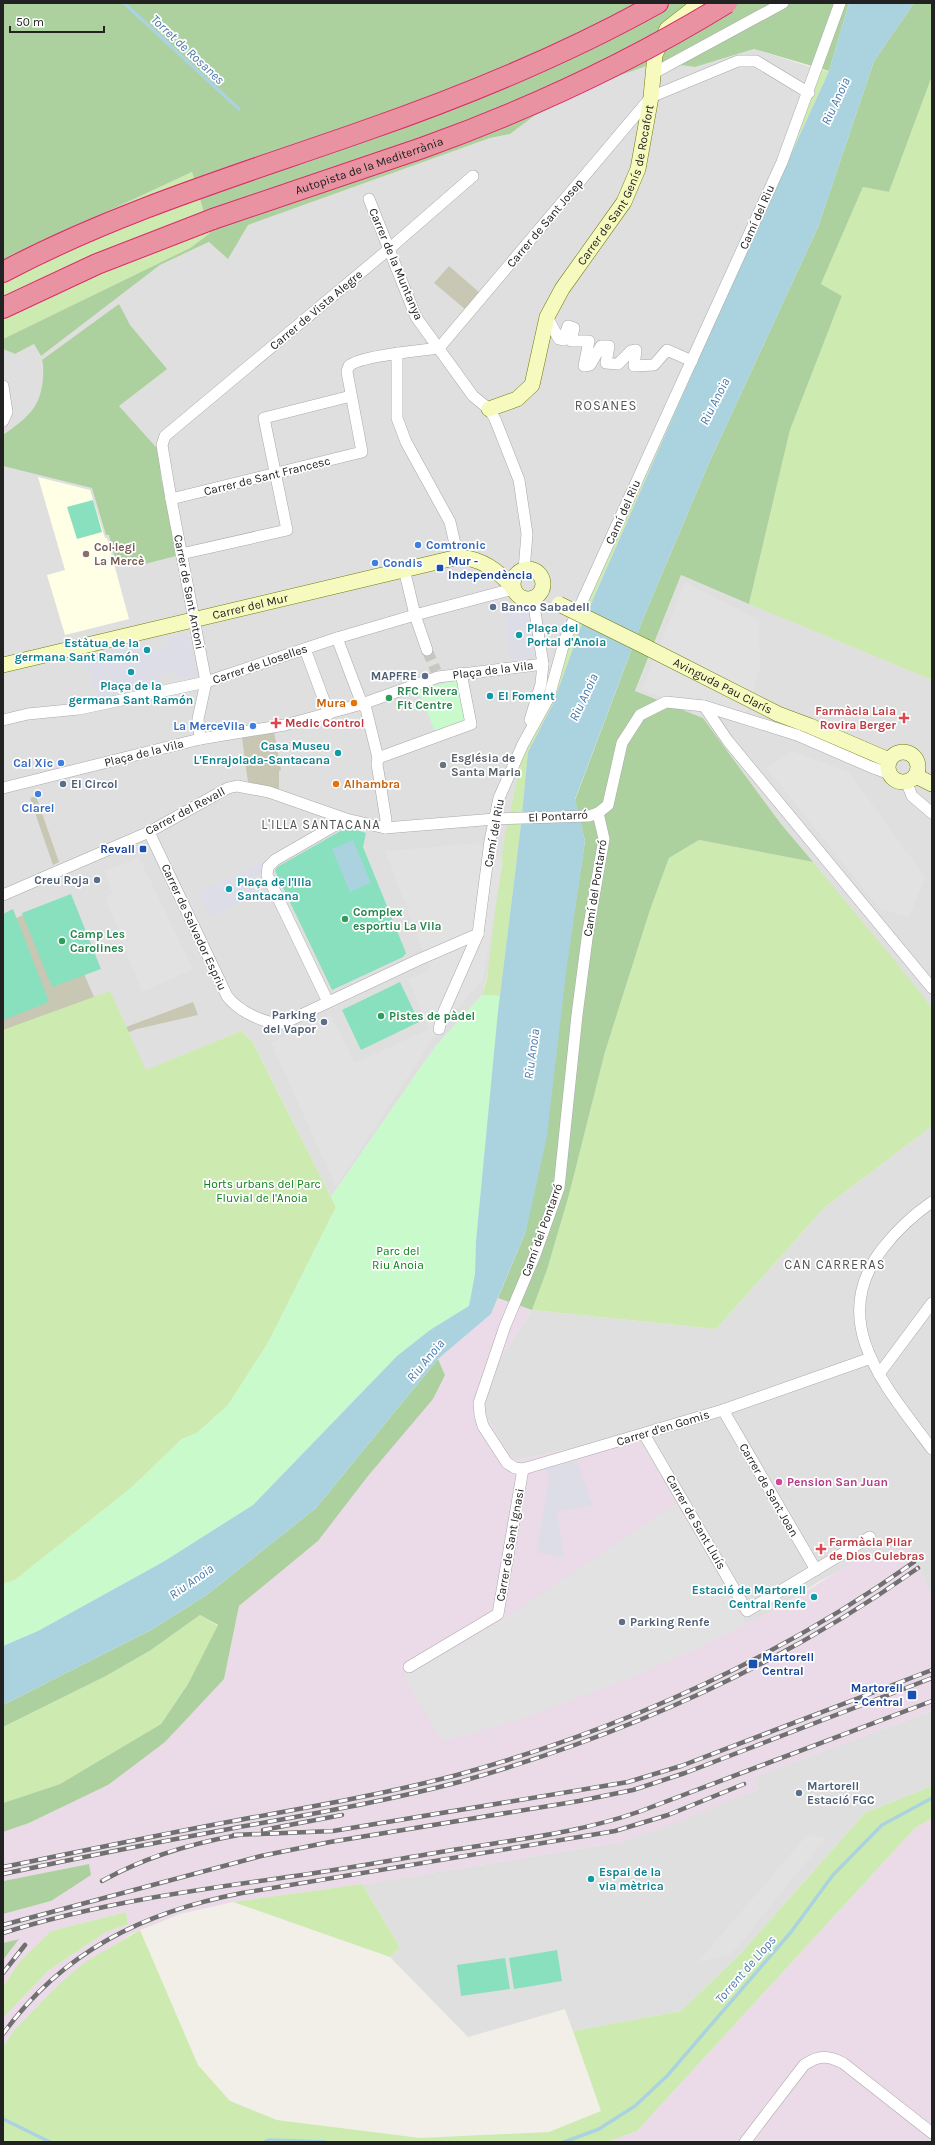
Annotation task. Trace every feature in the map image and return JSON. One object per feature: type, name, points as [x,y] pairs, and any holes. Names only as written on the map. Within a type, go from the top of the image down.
[{"type":"highway","points":[[3,272],[40,252],[93,229],[204,185],[363,132],[468,93],[562,52],[658,3]]},
{"type":"highway","name":"Autopista de la Mediterrània","points":[[3,308],[97,264],[213,218],[423,147],[482,125],[604,70],[671,36],[727,3]]},
{"type":"main road","points":[[651,97],[655,55],[666,29],[700,3]]},
{"type":"main road","name":"Carrer de Sant Genís de Rocafort","points":[[489,408],[517,399],[532,385],[547,317],[562,289],[624,202],[638,169],[651,97]]},
{"type":"main road","name":"Carrer del Mur","points":[[3,665],[458,557],[473,559],[496,569]]},
{"type":"main road","points":[[496,569],[537,572],[542,578],[537,595],[520,597],[496,569]]},
{"type":"main road","points":[[512,588],[513,579],[522,570]]},
{"type":"main road","name":"Avinguda Pau Clarís","points":[[537,595],[560,604],[753,702],[778,714],[810,726],[890,767]]},
{"type":"main road","points":[[911,778],[918,764],[914,756],[910,753],[901,752],[890,767],[898,781],[911,778],[932,784]]},
{"type":"street","points":[[654,73],[783,3]]},
{"type":"street","name":"Camí del Riu","points":[[439,1029],[444,1011],[478,934],[495,820],[502,791],[523,744],[549,697],[565,639],[782,162],[809,93],[840,3]]},
{"type":"street","name":"Carrer de Sant Genís de Rocafort","points":[[651,97],[738,61],[756,61],[809,93]]},
{"type":"street","name":"Carrer de Sant Josep","points":[[439,348],[651,97]]},
{"type":"street","name":"Carrer de Vista Alegre","points":[[162,445],[165,436],[389,250],[473,176]]},
{"type":"street","name":"Carrer de la Muntanya","points":[[369,199],[416,317],[473,396],[489,408]]},
{"type":"street","points":[[547,317],[559,339],[563,340],[568,326],[574,328],[571,341],[589,341],[584,366],[590,365],[601,346],[609,346],[606,363],[618,364],[631,351],[636,350],[634,366],[654,365],[667,350],[692,361]]},
{"type":"street","points":[[181,554],[287,530],[264,418],[351,396],[346,372],[349,366],[356,362],[397,353],[439,348]]},
{"type":"street","points":[[397,353],[397,418],[406,442],[450,522],[458,557]]},
{"type":"street","points":[[3,386],[7,412],[3,421]]},
{"type":"street","name":"Carrer de Sant Francesc","points":[[171,499],[362,452],[351,396]]},
{"type":"street","points":[[489,408],[495,419],[519,480],[527,534],[522,570]]},
{"type":"street","name":"Carrer de Sant Antoni","points":[[162,445],[181,554],[206,682],[198,719],[200,739]]},
{"type":"street","points":[[404,569],[415,615],[427,650]]},
{"type":"street","name":"Carrer de Lloselles","points":[[3,720],[28,714],[79,709],[206,682],[337,638],[512,588]]},
{"type":"street","points":[[523,744],[541,684],[543,664],[537,595]]},
{"type":"street","points":[[337,638],[362,704],[366,709],[378,758],[377,764],[386,820],[385,828]]},
{"type":"street","points":[[305,649],[329,714]]},
{"type":"street","name":"Plaça de la Vila","points":[[4,785],[200,739],[285,725],[329,714],[362,704],[437,674],[461,673],[543,664]]},
{"type":"street","points":[[378,758],[471,724],[461,673]]},
{"type":"street","points":[[598,813],[608,805],[622,743],[640,715],[666,702],[704,706],[797,735],[865,765],[890,767]]},
{"type":"street","points":[[704,706],[728,741],[932,988]]},
{"type":"street","points":[[911,778],[912,796],[932,813]]},
{"type":"street","name":"Carrer del Revall","points":[[3,895],[149,832],[228,788],[237,786],[269,792],[346,819],[385,828],[518,818]]},
{"type":"street","name":"El Pontarró","points":[[518,818],[582,816],[598,813]]},
{"type":"street","name":"Camí del Pontarró","points":[[523,1469],[515,1468],[507,1463],[483,1426],[480,1415],[482,1394],[505,1326],[535,1255],[560,1188],[577,1015],[588,931],[604,839],[598,813]]},
{"type":"street","points":[[328,1002],[267,875],[268,867],[275,860],[346,819]]},
{"type":"street","name":"Carrer de Salvador Espriu","points":[[149,832],[227,996],[233,1004],[269,1023],[280,1024],[478,934]]},
{"type":"street","points":[[932,1202],[906,1222],[875,1258],[861,1286],[859,1310],[863,1335],[871,1358],[879,1374],[932,1449]]},
{"type":"street","points":[[879,1374],[930,1310]]},
{"type":"street","name":"Carrer d'en Gomis","points":[[523,1469],[723,1410],[871,1358]]},
{"type":"street","name":"Carrer de Sant Joan","points":[[723,1410],[816,1570]]},
{"type":"street","name":"Carrer de Sant Lluís","points":[[644,1434],[747,1611],[816,1570]]},
{"type":"street","name":"Carrer de Sant Ignasi","points":[[409,1667],[498,1614],[523,1469]]},
{"type":"street","points":[[816,1570],[870,1537]]},
{"type":"street","points":[[745,2142],[804,2065],[814,2058],[823,2056],[831,2057],[843,2063],[932,2133]]},
{"type":"shaded area","points":[[754,49],[820,70],[577,628],[482,995],[435,1047],[331,1197],[252,1041],[241,1031],[146,1071],[3,1030],[3,349],[15,354],[34,344],[41,356],[160,265],[210,242],[228,258],[247,225],[490,138],[510,134],[534,116],[621,75],[658,62],[695,67]]},
{"type":"shaded area","points":[[449,266],[480,293],[466,310],[434,283]]},
{"type":"shaded area","name":"Col·legi La Mercè","points":[[38,477],[90,490],[105,538],[107,538],[129,619],[65,635],[47,575],[65,570]]},
{"type":"shaded area","points":[[681,575],[932,680],[932,1008],[781,824],[703,718],[635,692]]},
{"type":"shaded area","points":[[685,582],[759,620],[760,668],[743,725],[642,690]]},
{"type":"shaded area","name":"Plaça del Portal d'Anoia","points":[[528,610],[532,658],[510,660],[505,612]]},
{"type":"shaded area","name":"Plaça de la germana Sant Ramón","points":[[188,634],[198,674],[177,678],[175,671],[160,674],[161,683],[98,698],[84,658],[151,644],[153,651],[167,646],[168,638]]},
{"type":"shaded area","points":[[274,732],[281,770],[279,771],[279,789],[248,782],[242,738]]},
{"type":"shaded area","points":[[792,751],[849,772],[925,877],[909,917],[880,909],[766,768]]},
{"type":"shaded area","points":[[36,796],[59,862],[53,865],[30,798]]},
{"type":"shaded area","name":"Parking del Vapor","points":[[479,843],[503,861],[483,980],[439,1029],[336,1187],[271,1043],[330,1014],[355,1063],[429,1029],[409,980],[430,969],[385,851]]},
{"type":"shaded area","points":[[139,857],[193,969],[142,992],[105,897],[113,893],[104,871]]},
{"type":"shaded area","name":"Plaça de l'Illa Santacana","points":[[266,860],[267,862],[263,873],[249,880],[256,895],[210,918],[198,892]]},
{"type":"shaded area","points":[[52,902],[110,1033],[193,1002],[198,1015],[137,1029],[3,1082],[3,924]]},
{"type":"shaded area","points":[[932,1126],[932,1597],[909,1548],[841,1570],[818,1582],[777,1609],[746,1624],[636,1434],[514,1461],[482,1411],[491,1373],[532,1310],[716,1329],[825,1207]]},
{"type":"shaded area","points":[[498,1298],[532,1310],[491,1373],[483,1411],[514,1461],[636,1434],[746,1623],[778,1609],[859,1558],[909,1548],[932,1597],[932,1711],[754,1777],[759,1789],[665,1827],[621,1842],[362,1884],[233,1902],[180,1914],[131,1934],[56,1987],[14,2030],[3,2047],[3,2018],[49,1970],[106,1932],[128,1924],[126,1912],[51,1931],[21,1960],[3,1986],[3,1960],[18,1939],[3,1943],[3,1914],[51,1901],[89,1864],[3,1881],[3,1832],[29,1823],[108,1785],[224,1679],[239,1606],[318,1541],[445,1375],[438,1359],[491,1314]]},
{"type":"shaded area","points":[[577,1461],[592,1505],[557,1512],[564,1558],[536,1552],[549,1479],[546,1468]]},
{"type":"shaded area","name":"Parking Renfe","points":[[676,1504],[746,1624],[674,1659],[615,1684],[525,1717],[443,1742],[404,1677],[501,1621]]},
{"type":"shaded area","points":[[932,1711],[932,1786],[865,1813],[740,1954],[681,2011],[573,2031],[565,2009],[468,2037],[390,1957],[400,1947],[362,1884],[621,1842],[759,1789],[753,1777]]},
{"type":"shaded area","points":[[932,1818],[932,2142],[608,2142],[637,2131],[915,1828]]},
{"type":"shaded area","points":[[808,1834],[825,1839],[733,1952],[729,1955],[697,1963]]},
{"type":"green space","points":[[3,3],[849,3],[829,71],[754,49],[695,67],[658,62],[621,75],[534,116],[510,134],[490,138],[248,225],[228,259],[209,242],[160,265],[41,356],[34,344],[15,354],[3,349],[3,339],[190,248],[210,233],[192,172],[3,260]]},
{"type":"green space","points":[[914,3],[932,3],[932,76],[889,192],[863,187],[821,284],[842,296],[790,430],[749,604],[681,575],[635,691],[703,718],[781,824],[813,862],[699,840],[669,858],[650,910],[605,1052],[569,1195],[547,1270],[532,1310],[498,1298],[526,1231],[585,841],[575,800],[643,619],[708,465],[818,227],[874,61]]},
{"type":"green space","points":[[820,70],[829,71],[719,312],[580,629],[553,704],[528,752],[521,825],[500,996],[482,995],[487,978],[504,841],[520,766],[619,527]]},
{"type":"green space","points":[[932,76],[932,680],[749,604],[790,430],[842,296],[821,284],[863,187],[889,192]]},
{"type":"green space","points":[[192,172],[210,233],[190,248],[3,339],[3,260]]},
{"type":"green space","points":[[119,304],[130,325],[167,369],[119,406],[155,446],[159,447],[161,479],[166,497],[176,556],[141,565],[140,560],[117,567],[109,535],[106,535],[92,488],[3,466],[3,435],[19,424],[36,405],[42,388],[42,360]]},
{"type":"green space","points":[[93,500],[102,532],[77,539],[67,507]]},
{"type":"green space","points":[[460,679],[468,719],[437,730],[434,729],[418,690]]},
{"type":"green space","name":"Complex esportiu La Vila","points":[[344,829],[353,829],[366,833],[363,847],[406,953],[403,957],[332,990],[275,871],[277,867]]},
{"type":"green space","points":[[699,840],[813,862],[913,983],[932,1008],[932,1126],[825,1207],[716,1329],[532,1310],[547,1270],[569,1195],[605,1052],[650,910],[669,858]]},
{"type":"green space","name":"Camp Les Carolines","points":[[71,894],[101,969],[52,987],[22,913]]},
{"type":"green space","points":[[13,909],[49,1002],[3,1020],[3,914]]},
{"type":"green space","name":"Pistes de pàdel","points":[[400,982],[419,1022],[361,1050],[342,1010]]},
{"type":"green space","name":"Horts urbans del Parc Fluvial de l'Anoia","points":[[110,991],[146,1070],[241,1031],[252,1041],[336,1207],[268,1343],[228,1405],[197,1433],[182,1439],[131,1488],[15,1580],[3,1584],[3,1030]]},
{"type":"green space","name":"Parc del Riu Anoia","points":[[482,995],[500,996],[476,1241],[475,1274],[469,1307],[430,1330],[397,1356],[253,1505],[163,1562],[38,1631],[3,1646],[3,1584],[15,1580],[131,1488],[182,1439],[197,1433],[228,1405],[268,1343],[336,1207],[331,1197],[435,1047]]},
{"type":"green space","points":[[438,1359],[445,1375],[433,1399],[368,1476],[318,1541],[239,1606],[224,1679],[165,1742],[108,1785],[29,1823],[3,1832],[3,1803],[60,1784],[161,1724],[188,1684],[218,1625],[200,1615],[151,1650],[106,1676],[3,1727],[3,1705],[151,1630],[208,1594],[316,1508]]},
{"type":"green space","points":[[200,1615],[218,1626],[188,1684],[161,1724],[60,1784],[3,1803],[3,1727],[106,1676],[151,1650]]},
{"type":"green space","points":[[932,1786],[932,1818],[915,1828],[637,2131],[608,2142],[3,2142],[3,2047],[14,2030],[56,1987],[85,1962],[140,1930],[198,2065],[230,2101],[277,2120],[420,2138],[549,2132],[601,2111],[573,2031],[681,2011],[740,1954],[865,1813]]},
{"type":"green space","points":[[89,1864],[91,1875],[51,1901],[3,1914],[3,1881]]},
{"type":"green space","points":[[362,1884],[400,1947],[390,1957],[233,1902]]},
{"type":"green space","points":[[126,1912],[128,1924],[106,1932],[49,1970],[3,2018],[3,1986],[21,1960],[51,1931]]},
{"type":"green space","points":[[19,1939],[3,1960],[3,1943]]},
{"type":"green space","points":[[557,1950],[562,1981],[514,1989],[509,1958]]},
{"type":"green space","points":[[505,1958],[510,1989],[461,1996],[457,1965]]},
{"type":"water","name":"Riu Anoia","points":[[849,3],[914,3],[874,61],[818,227],[708,465],[643,619],[575,799],[585,841],[566,973],[547,1136],[526,1231],[491,1314],[438,1359],[316,1508],[208,1594],[151,1630],[3,1705],[3,1646],[38,1631],[163,1562],[253,1505],[397,1356],[430,1330],[469,1306],[475,1274],[476,1241],[498,1011],[521,825],[528,752],[553,704],[580,629],[719,312],[829,71]]},
{"type":"water","points":[[353,840],[371,883],[350,892],[332,849]]},
{"type":"waterway","name":"Torret de Rosanes","points":[[124,3],[239,109]]},
{"type":"waterway","name":"Torrent de Llops","points":[[564,2142],[599,2129],[635,2106],[667,2076],[791,1932],[833,1875],[882,1825],[932,1798]]},
{"type":"waterway","name":"Torrent de Llops","points":[[3,2119],[50,2142]]},
{"type":"waterway","name":"Torrent de Llops","points":[[264,2142],[269,2140],[325,2142]]},
{"type":"tunnel","points":[[427,650],[436,671]]},
{"type":"railway","points":[[3,1867],[371,1795],[457,1775],[577,1737],[636,1714],[751,1661],[807,1630],[914,1562]]},
{"type":"railway","points":[[3,1874],[144,1845],[373,1802],[459,1782],[520,1764],[639,1720],[698,1695],[755,1667],[811,1637],[865,1604],[918,1568]]},
{"type":"railway","points":[[234,1835],[333,1831],[628,1782],[681,1766],[932,1670]]},
{"type":"railway","points":[[3,1925],[261,1856],[330,1842],[579,1801],[633,1790],[685,1773],[932,1678]]},
{"type":"railway","points":[[3,1933],[75,1913],[148,1898],[336,1870],[574,1830],[641,1811],[932,1701]]},
{"type":"railway","points":[[3,2034],[26,2005],[52,1980],[79,1958],[108,1940],[139,1924],[172,1911],[206,1901],[242,1893],[615,1831],[668,1815],[744,1784]]},
{"type":"railway","points":[[263,1830],[342,1815]]},
{"type":"railway","points":[[102,1881],[134,1865],[168,1852],[238,1835]]},
{"type":"railway","points":[[3,1973],[25,1945]]},
{"type":"place","name":"Comtronic","points":[[418,545]]},
{"type":"place","name":"Col·legi La Mercè","points":[[86,554]]},
{"type":"place","name":"Condis","points":[[375,563]]},
{"type":"place","name":"Mur - Independència","points":[[440,568]]},
{"type":"place","name":"Banco Sabadell","points":[[493,607]]},
{"type":"place","name":"Plaça del Portal d'Anoia","points":[[519,635]]},
{"type":"place","name":"Estàtua de la germana Sant Ramón","points":[[147,650]]},
{"type":"place","name":"Plaça de la germana Sant Ramón","points":[[131,672]]},
{"type":"place","name":"MAPFRE","points":[[425,676]]},
{"type":"place","name":"El Foment","points":[[490,696]]},
{"type":"place","name":"RFC Rivera Fit Centre","points":[[389,698]]},
{"type":"place","name":"Mura","points":[[354,703]]},
{"type":"place","name":"Farmàcia Laia Rovira Berger","points":[[904,718]]},
{"type":"place","name":"Medic Control","points":[[276,723]]},
{"type":"place","name":"La MerceVila","points":[[253,726]]},
{"type":"place","name":"Casa Museu L'Enrajolada-Santacana","points":[[338,753]]},
{"type":"place","name":"Cal Xic","points":[[61,763]]},
{"type":"place","name":"Església de Santa Maria","points":[[443,765]]},
{"type":"place","name":"El Circol","points":[[63,784]]},
{"type":"place","name":"Alhambra","points":[[336,784]]},
{"type":"place","name":"Clarel","points":[[38,794]]},
{"type":"place","name":"Revall","points":[[143,849]]},
{"type":"place","name":"Creu Roja","points":[[97,880]]},
{"type":"place","name":"Plaça de l'Illa Santacana","points":[[229,889]]},
{"type":"place","name":"Complex esportiu La Vila","points":[[345,919]]},
{"type":"place","name":"Camp Les Carolines","points":[[62,941]]},
{"type":"place","name":"Pistes de pàdel","points":[[381,1016]]},
{"type":"place","name":"Parking del Vapor","points":[[324,1022]]},
{"type":"place","name":"Pension San Juan","points":[[779,1482]]},
{"type":"place","name":"Farmàcia Pilar de Dios Culebras","points":[[821,1549]]},
{"type":"place","name":"Estació de Martorell Central Renfe","points":[[814,1597]]},
{"type":"place","name":"Parking Renfe","points":[[622,1622]]},
{"type":"place","name":"Martorell Central","points":[[753,1664]]},
{"type":"place","name":"Martorell - Central","points":[[912,1695]]},
{"type":"place","name":"Martorell Estació FGC","points":[[799,1793]]},
{"type":"place","name":"Espai de la via mètrica","points":[[591,1879]]},
{"type":"district","name":"ROSANES","points":[[606,405]]},
{"type":"district","name":"L'ILLA SANTACANA","points":[[321,824]]},
{"type":"district","name":"CAN CARRERAS","points":[[835,1264]]}]
